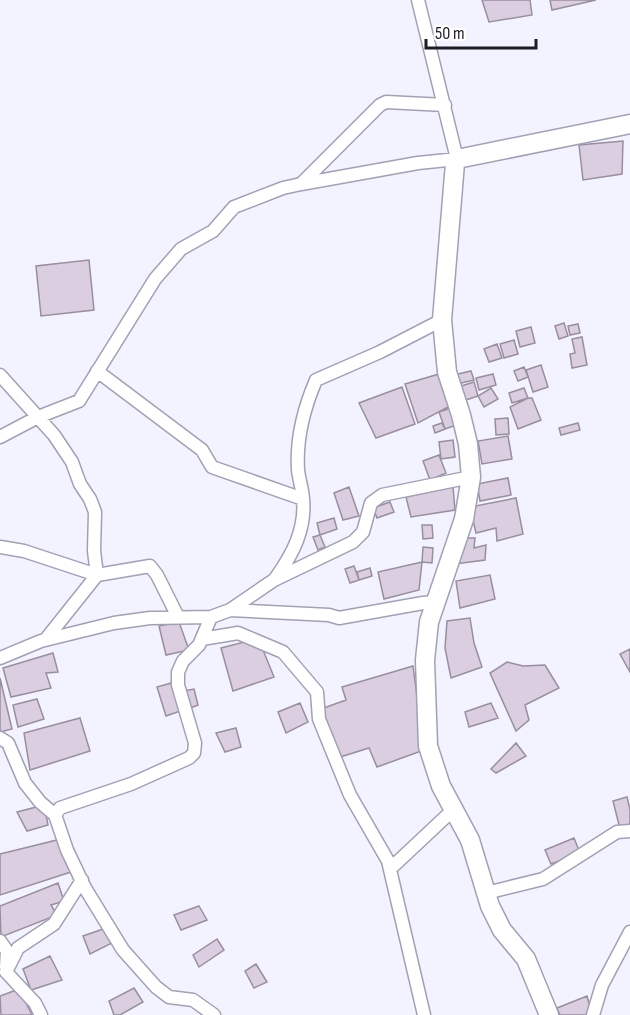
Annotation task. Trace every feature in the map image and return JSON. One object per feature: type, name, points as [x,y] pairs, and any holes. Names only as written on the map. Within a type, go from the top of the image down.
[{"type":"street","points":[[418,0],[457,159],[442,320],[447,372],[464,425],[471,477],[464,519],[429,622],[425,660],[428,746],[441,786],[470,840],[490,906],[502,930],[526,959],[549,1015]]},
{"type":"street","points":[[301,184],[380,105],[386,102],[403,102],[445,105]]},
{"type":"street","points":[[0,437],[38,417],[79,401],[155,279],[181,249],[213,231],[234,207],[282,188],[301,184],[406,165],[457,159],[630,124]]},
{"type":"street","points":[[274,580],[296,546],[301,528],[303,499],[298,470],[300,441],[305,405],[316,380],[380,352],[442,320]]},
{"type":"street","points":[[97,371],[202,450],[212,467],[303,499]]},
{"type":"street","points":[[0,375],[54,435],[72,462],[94,512],[94,551],[97,575],[46,639]]},
{"type":"street","points":[[0,658],[46,639],[114,623],[178,617],[212,617],[230,610],[274,580],[353,542],[363,532],[370,503],[382,495],[471,477]]},
{"type":"street","points":[[0,547],[24,552],[97,575],[150,566],[157,575],[178,617]]},
{"type":"street","points":[[230,610],[329,615],[339,618],[436,602]]},
{"type":"street","points":[[55,815],[60,808],[131,784],[189,758],[194,753],[195,743],[178,684],[178,672],[183,661],[196,649],[212,617]]},
{"type":"street","points":[[202,639],[238,633],[283,652],[317,692],[319,719],[350,795],[388,861],[424,1015]]},
{"type":"street","points":[[0,738],[8,743],[25,783],[40,802],[55,815],[67,850],[82,880],[123,950],[156,987],[169,997],[193,1000],[214,1015]]},
{"type":"street","points":[[390,869],[454,809]]},
{"type":"street","points":[[486,893],[543,879],[617,832],[630,831]]},
{"type":"street","points":[[3,975],[18,948],[54,924],[82,880]]},
{"type":"street","points":[[593,1015],[602,985],[630,932]]},
{"type":"street","points":[[0,941],[7,951],[3,975]]},
{"type":"street","points":[[3,975],[35,1004],[40,1015]]},
{"type":"building","points":[[482,0],[530,0],[532,15],[489,22]]},
{"type":"building","points":[[550,0],[596,0],[552,10]]},
{"type":"building","points":[[623,141],[622,174],[583,180],[579,145]]},
{"type":"building","points":[[89,260],[94,310],[41,316],[36,266]]},
{"type":"building","points":[[564,323],[568,336],[559,339],[555,326]]},
{"type":"building","points":[[578,324],[580,333],[570,335],[568,326]]},
{"type":"building","points":[[531,327],[535,343],[520,347],[516,331]]},
{"type":"building","points":[[582,337],[587,365],[572,368],[570,354],[575,353],[572,339]]},
{"type":"building","points":[[514,340],[518,354],[504,358],[500,344]]},
{"type":"building","points":[[497,344],[502,358],[489,362],[484,349]]},
{"type":"building","points":[[541,365],[548,387],[533,392],[526,370]]},
{"type":"building","points":[[524,367],[528,377],[518,381],[514,371]]},
{"type":"building","points":[[471,371],[474,380],[457,384],[454,375]]},
{"type":"building","points":[[439,374],[452,405],[418,423],[405,384]]},
{"type":"building","points":[[493,374],[496,385],[479,390],[476,378]]},
{"type":"building","points":[[474,382],[478,396],[463,401],[458,387]]},
{"type":"building","points":[[402,387],[415,424],[376,438],[359,403]]},
{"type":"building","points":[[491,388],[498,399],[484,407],[478,396]]},
{"type":"building","points":[[524,388],[528,398],[512,403],[509,393]]},
{"type":"building","points":[[532,398],[541,420],[518,429],[510,407]]},
{"type":"building","points":[[454,407],[459,424],[445,429],[439,412]]},
{"type":"building","points":[[508,418],[509,434],[496,435],[495,419]]},
{"type":"building","points":[[442,423],[445,429],[435,433],[433,426]]},
{"type":"building","points":[[578,423],[580,430],[561,435],[559,428]]},
{"type":"building","points":[[508,436],[512,459],[482,464],[478,441]]},
{"type":"building","points":[[453,440],[455,457],[441,459],[439,442]]},
{"type":"building","points":[[439,455],[446,473],[430,480],[423,461]]},
{"type":"building","points":[[508,478],[511,495],[480,501],[477,484]]},
{"type":"building","points":[[349,487],[359,516],[343,520],[334,493]]},
{"type":"building","points":[[453,487],[455,510],[411,517],[406,497]]},
{"type":"building","points":[[516,498],[523,534],[497,541],[496,528],[476,533],[470,507]]},
{"type":"building","points":[[390,502],[394,512],[377,518],[373,508]]},
{"type":"building","points":[[334,518],[337,529],[320,535],[317,523]]},
{"type":"building","points":[[422,525],[432,525],[433,538],[423,539]]},
{"type":"building","points":[[320,535],[325,547],[318,550],[313,537]]},
{"type":"building","points":[[463,538],[475,538],[474,548],[486,545],[485,560],[455,564],[454,549],[464,549]]},
{"type":"building","points":[[423,547],[433,548],[432,563],[422,562]]},
{"type":"building","points":[[422,562],[419,590],[384,599],[378,572]]},
{"type":"building","points":[[354,566],[359,580],[350,583],[345,569]]},
{"type":"building","points":[[370,568],[372,576],[359,580],[357,572]]},
{"type":"building","points":[[490,575],[495,599],[460,608],[456,581]]},
{"type":"building","points":[[470,618],[474,643],[482,667],[451,678],[445,648],[447,621]]},
{"type":"building","points":[[179,622],[189,650],[166,655],[159,626]]},
{"type":"building","points":[[248,641],[263,650],[274,677],[233,691],[221,648]]},
{"type":"building","points":[[630,649],[630,672],[620,654]]},
{"type":"building","points":[[53,653],[58,672],[46,673],[51,688],[11,697],[3,668]]},
{"type":"building","points":[[507,662],[523,666],[545,665],[559,688],[525,705],[529,720],[516,731],[490,673]]},
{"type":"building","points":[[413,666],[424,750],[377,767],[369,748],[337,758],[321,709],[346,700],[342,687]]},
{"type":"building","points":[[0,678],[12,729],[0,732]]},
{"type":"building","points":[[175,682],[183,710],[166,716],[157,687]]},
{"type":"building","points":[[194,689],[198,705],[188,709],[183,691]]},
{"type":"building","points":[[37,699],[44,719],[18,727],[13,705]]},
{"type":"building","points":[[300,703],[308,722],[286,733],[278,712]]},
{"type":"building","points":[[491,703],[498,718],[469,727],[465,712]]},
{"type":"building","points":[[80,718],[90,751],[30,770],[24,733]]},
{"type":"building","points":[[236,728],[241,747],[225,752],[216,733]]},
{"type":"building","points":[[516,743],[526,756],[496,773],[491,769]]},
{"type":"building","points":[[627,797],[630,824],[620,829],[613,801]]},
{"type":"building","points":[[44,805],[48,825],[27,831],[17,812]]},
{"type":"building","points":[[574,838],[580,853],[551,864],[545,850]]},
{"type":"building","points":[[57,840],[71,872],[0,895],[0,854]]},
{"type":"building","points":[[58,883],[64,901],[51,905],[57,915],[1,937],[0,906]]},
{"type":"building","points":[[199,906],[207,920],[181,930],[174,915]]},
{"type":"building","points":[[106,928],[112,943],[90,954],[83,936]]},
{"type":"building","points":[[217,939],[224,950],[199,967],[193,955]]},
{"type":"building","points":[[50,956],[62,980],[31,990],[23,969]]},
{"type":"building","points":[[256,964],[267,982],[254,988],[245,971]]},
{"type":"building","points":[[134,988],[143,1002],[120,1015],[114,1015],[109,1001]]},
{"type":"building","points":[[19,989],[32,1015],[1,1015],[0,996]]},
{"type":"building","points":[[587,996],[592,1015],[560,1015],[557,1008]]}]
